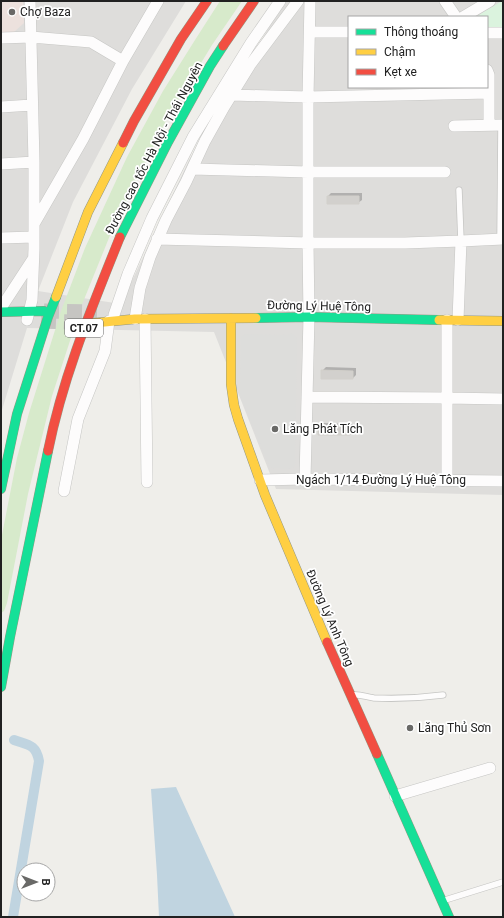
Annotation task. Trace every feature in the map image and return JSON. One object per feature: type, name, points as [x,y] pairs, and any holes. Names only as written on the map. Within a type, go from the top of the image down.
[{"type":"main road","name":"CT.07","points":[[1,489],[17,414],[48,317],[88,212],[134,122],[181,39],[207,1]]},
{"type":"main road","name":"Đường cao tốc Hà Nội - Thái Nguyên","points":[[1,687],[53,424],[84,327],[123,230],[168,142],[210,66],[254,1]]},
{"type":"main road","points":[[28,316],[44,311]]},
{"type":"main road","points":[[1,313],[28,316],[41,321]]},
{"type":"main road","name":"Đường Lý Huệ Tông","points":[[94,323],[108,316],[140,319],[309,317],[503,321]]},
{"type":"main road","name":"Đường Lý Anh Tông","points":[[231,318],[231,384],[234,405],[265,495],[316,618],[449,917]]},
{"type":"street","points":[[28,316],[32,300],[34,237],[34,162],[30,1]]},
{"type":"street","points":[[34,225],[83,139],[123,61],[158,1]]},
{"type":"street","points":[[64,491],[78,419],[105,351],[108,316],[152,218],[193,137],[251,43],[280,1]]},
{"type":"street","points":[[147,482],[140,288],[157,239],[205,141],[250,65],[298,1]]},
{"type":"street","points":[[305,479],[309,317],[308,97],[310,1]]},
{"type":"street","points":[[445,1],[455,16]]},
{"type":"street","points":[[465,16],[486,4]]},
{"type":"street","points":[[475,16],[477,11],[486,4]]},
{"type":"street","points":[[310,32],[348,32]]},
{"type":"street","points":[[488,33],[503,33]]},
{"type":"street","points":[[1,38],[31,37],[91,42],[123,61]]},
{"type":"street","points":[[488,72],[490,93],[489,126]]},
{"type":"street","points":[[232,94],[308,97],[490,93]]},
{"type":"street","points":[[1,107],[32,106]]},
{"type":"street","points":[[454,126],[502,126]]},
{"type":"street","points":[[1,164],[34,162]]},
{"type":"street","points":[[192,169],[308,172],[445,172]]},
{"type":"street","points":[[1,238],[34,237]]},
{"type":"street","points":[[157,239],[405,243],[501,239]]},
{"type":"street","points":[[447,480],[447,398],[461,241]]},
{"type":"street","points":[[1,308],[33,258]]},
{"type":"street","points":[[307,397],[503,399]]},
{"type":"street","name":"Ngách 1/14 Đường Lý Huệ Tông","points":[[260,480],[503,481]]},
{"type":"street","points":[[395,796],[490,768]]},
{"type":"lane","points":[[501,239],[502,126]]},
{"type":"lane","points":[[459,190],[461,241]]},
{"type":"lane","points":[[350,695],[402,699],[443,695]]},
{"type":"lane","points":[[442,901],[503,882]]},
{"type":"shaded area","points":[[1,1],[186,1],[132,89],[73,202],[38,291],[121,304],[189,160],[286,1],[503,1],[503,495],[276,489],[214,332],[27,328],[1,413]]},
{"type":"shaded area","name":"Chợ Baza","points":[[1,1],[23,1],[24,23],[14,32],[1,32]]},
{"type":"shaded area","name":"Lăng Phát Tích","points":[[291,333],[296,336],[297,340],[295,466],[290,469],[272,468],[268,463],[240,395],[241,337],[245,334],[287,335]]},
{"type":"green space","points":[[220,1],[242,1],[212,45],[168,117],[115,223],[81,307],[52,396],[28,494],[7,603],[4,611],[1,613],[1,540],[17,458],[29,413],[61,311],[85,248],[127,157],[163,91]]},
{"type":"green space","points":[[503,1],[503,28],[488,28],[488,16],[478,16]]},
{"type":"water","points":[[176,787],[235,917],[159,917],[151,789]]},
{"type":"building","points":[[327,196],[359,196],[359,204],[327,204]]},
{"type":"building","points":[[321,370],[353,371],[353,379],[321,379]]},
{"type":"building","points":[[318,426],[350,427],[350,435],[318,435]]},
{"type":"waterway","points":[[13,917],[39,761],[36,751],[31,746],[14,740]]},
{"type":"tunnel","points":[[44,311],[97,312]]},
{"type":"tunnel","points":[[41,321],[94,323]]},
{"type":"traffic: fast","points":[[120,237],[168,142],[210,66],[223,46]]},
{"type":"traffic: fast","points":[[1,489],[17,414],[48,317],[56,297]]},
{"type":"traffic: fast","points":[[1,312],[44,311]]},
{"type":"traffic: fast","points":[[256,318],[309,317],[439,320]]},
{"type":"traffic: fast","points":[[1,687],[48,451]]},
{"type":"traffic: fast","points":[[377,754],[449,917]]},
{"type":"traffic: slow","points":[[56,297],[88,212],[123,143]]},
{"type":"traffic: slow","points":[[231,318],[231,384],[238,419],[265,495],[327,642]]},
{"type":"traffic: slow","points":[[94,323],[135,319],[256,318]]},
{"type":"traffic: slow","points":[[439,320],[503,321]]},
{"type":"traffic: jam","points":[[123,143],[181,39],[207,1]]},
{"type":"traffic: jam","points":[[223,46],[254,1]]},
{"type":"traffic: jam","points":[[48,451],[54,423],[79,342],[120,237]]},
{"type":"traffic: jam","points":[[327,642],[377,754]]},
{"type":"place","name":"Chợ Baza","points":[[12,12]]},
{"type":"place","name":"Lăng Phát Tích","points":[[275,429]]},
{"type":"place","name":"Lăng Thủ Sơn","points":[[410,728]]}]
